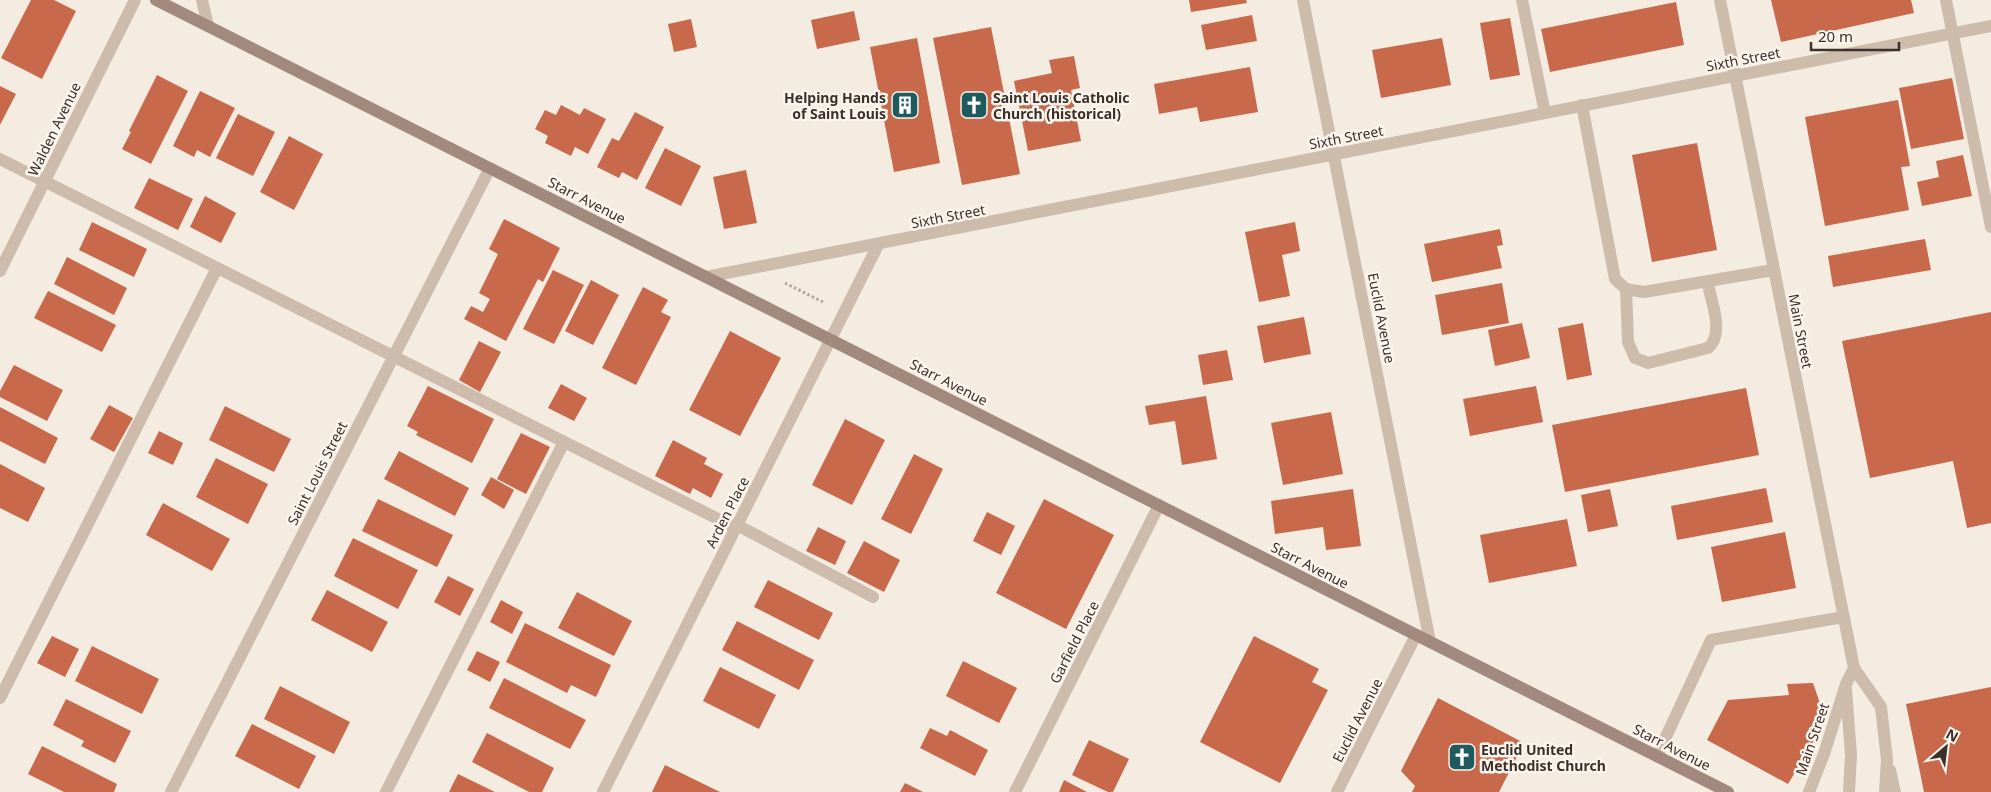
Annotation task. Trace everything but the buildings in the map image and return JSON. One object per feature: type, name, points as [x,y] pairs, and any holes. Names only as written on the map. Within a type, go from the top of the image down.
[{"type":"main road","name":"Starr Avenue","points":[[156,0],[1728,792]]},
{"type":"street","name":"Walden Avenue","points":[[0,271],[135,0]]},
{"type":"street","points":[[202,0],[208,26]]},
{"type":"street","name":"Euclid Avenue","points":[[1303,0],[1430,642]]},
{"type":"street","points":[[1522,0],[1545,113]]},
{"type":"street","name":"Main Street","points":[[1720,0],[1854,668],[1881,707],[1887,760],[1885,792]]},
{"type":"street","points":[[1946,0],[1991,226]]},
{"type":"street","name":"Sixth Street","points":[[706,277],[878,245],[1991,26]]},
{"type":"street","points":[[1582,105],[1615,279],[1626,288],[1644,292],[1773,270]]},
{"type":"street","points":[[0,159],[564,442],[736,526],[873,597]]},
{"type":"street","name":"Saint Louis Street","points":[[171,792],[490,168]]},
{"type":"street","name":"Arden Place","points":[[603,792],[878,245]]},
{"type":"street","points":[[0,698],[217,268]]},
{"type":"street","points":[[1626,288],[1628,342],[1634,358],[1648,363],[1708,348],[1714,343],[1717,333],[1707,281]]},
{"type":"street","points":[[386,792],[564,442]]},
{"type":"street","name":"Garfield Place","points":[[1015,792],[1159,505]]},
{"type":"street","points":[[1657,756],[1710,640],[1843,617]]},
{"type":"street","name":"Euclid Avenue","points":[[1337,792],[1416,635]]},
{"type":"street","name":"Main Street","points":[[1809,792],[1824,754],[1846,684],[1854,668]]},
{"type":"street","points":[[1846,684],[1851,756],[1849,792]]},
{"type":"street","points":[[1887,760],[1895,792]]},
{"type":"path","points":[[782,282],[830,305]]},
{"type":"place","name":"Helping Hands of Saint Louis","points":[[905,105]]},
{"type":"place","name":"Saint Louis Catholic Church (historical)","points":[[974,105]]},
{"type":"place","name":"Euclid United Methodist Church","points":[[1462,757]]}]
